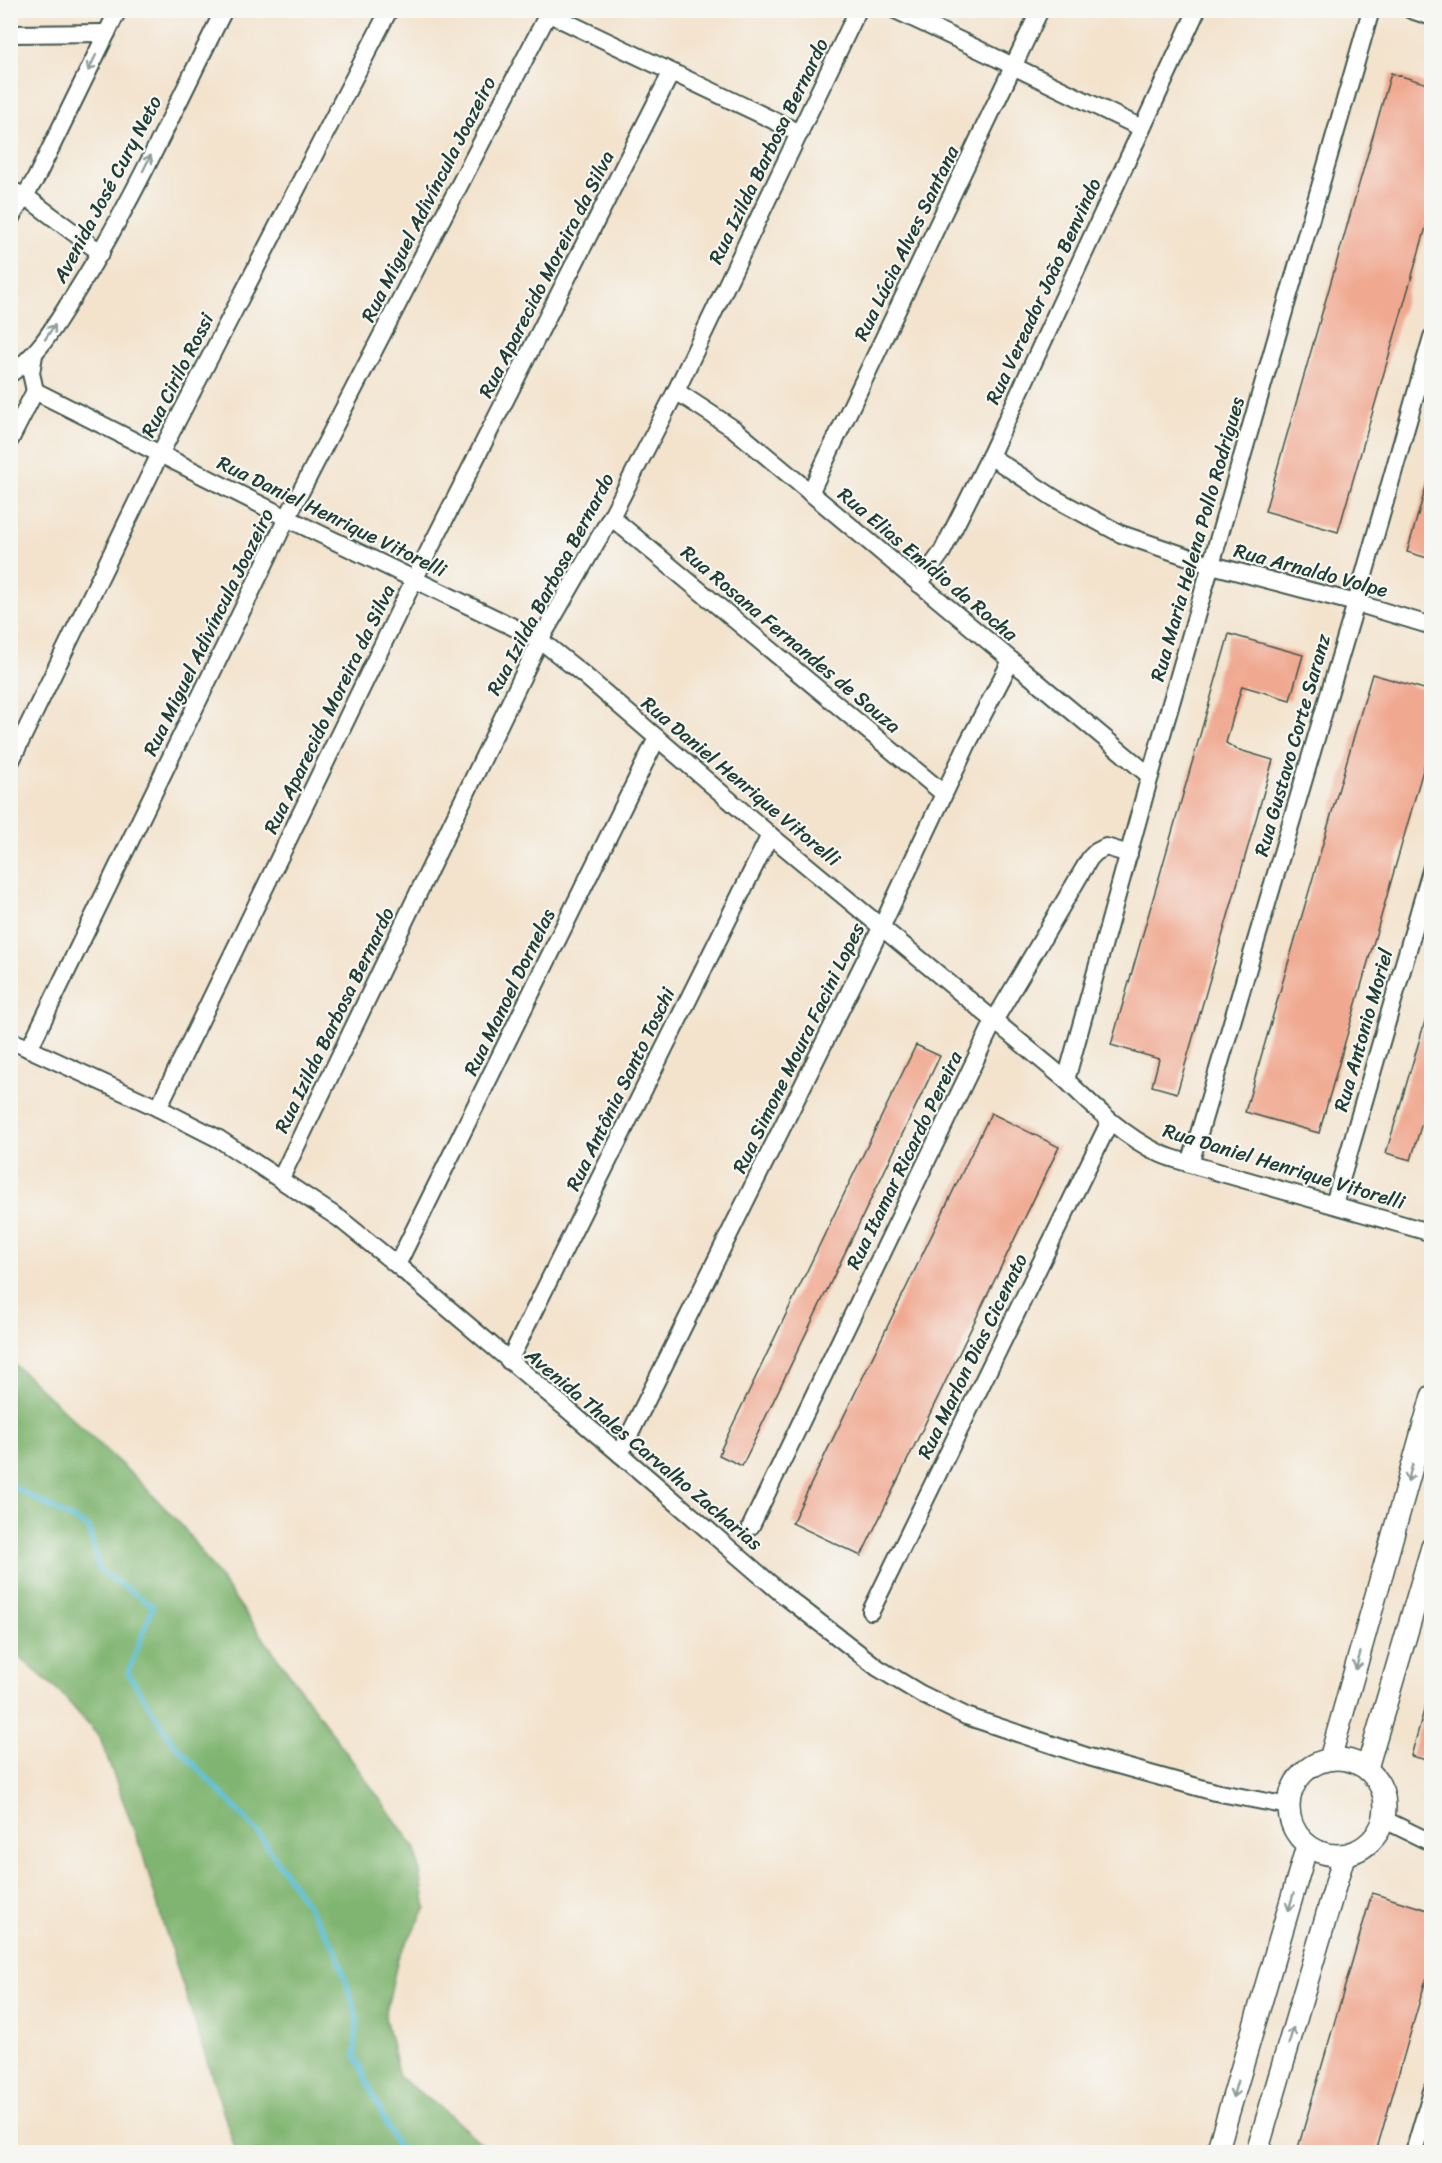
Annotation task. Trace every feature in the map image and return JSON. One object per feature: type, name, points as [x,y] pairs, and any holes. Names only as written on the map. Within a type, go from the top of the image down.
[{"type":"street","points":[[10,219],[18,193],[118,10]]},
{"type":"street","name":"Avenida José Cury Neto","points":[[10,374],[34,355],[49,336],[101,253],[224,10]]},
{"type":"street","name":"Rua Cirilo Rossi","points":[[10,763],[160,454],[389,10]]},
{"type":"street","name":"Rua Izilda Barbosa Bernardo","points":[[281,1178],[540,640],[611,517],[676,391],[858,10]]},
{"type":"street","points":[[895,10],[983,50],[1013,68],[1142,128]]},
{"type":"street","name":"Rua Lúcia Alves Santana","points":[[810,493],[1040,10]]},
{"type":"street","name":"Rua Vereador João Benvindo","points":[[919,584],[942,552],[990,456],[1197,10]]},
{"type":"street","name":"Rua Maria Helena Pollo Rodrigues","points":[[1065,1080],[1150,776],[1371,10]]},
{"type":"street","points":[[1411,10],[1431,16]]},
{"type":"street","points":[[544,12],[800,133]]},
{"type":"street","name":"Rua Miguel Adivíncula Joazeiro","points":[[29,1049],[286,518],[544,12]]},
{"type":"street","points":[[10,34],[107,33]]},
{"type":"street","name":"Rua Aparecido Moreira da Silva","points":[[158,1108],[414,580],[671,73]]},
{"type":"street","points":[[18,193],[101,253]]},
{"type":"street","name":"Rua Gustavo Corte Saranz","points":[[1190,1164],[1356,603],[1431,337]]},
{"type":"street","points":[[10,440],[35,391],[31,373],[34,355]]},
{"type":"street","name":"Rua Daniel Henrique Vitorelli","points":[[35,391],[286,518],[540,640],[1065,1080],[1110,1121],[1159,1153],[1190,1164],[1431,1233]]},
{"type":"street","name":"Rua Elias Emídio da Rocha","points":[[676,391],[734,429],[1150,776]]},
{"type":"street","name":"Rua Arnaldo Volpe","points":[[990,456],[1054,498],[1121,534],[1212,565],[1356,603],[1431,626]]},
{"type":"street","name":"Rua Rosana Fernandes de Souza","points":[[611,517],[943,793]]},
{"type":"street","name":"Rua Simone Moura Facini Lopes","points":[[620,1454],[882,926],[943,793],[1011,661]]},
{"type":"street","name":"Rua Manoel Dornelas","points":[[398,1265],[657,738]]},
{"type":"street","name":"Rua Antônia Santo Toschi","points":[[509,1361],[770,835]]},
{"type":"street","name":"Rua Itamar Ricardo Pereira","points":[[751,1526],[994,1021],[1090,858],[1106,847],[1129,854]]},
{"type":"street","name":"Rua Antonio Moriel","points":[[1334,1204],[1431,867]]},
{"type":"street","name":"Avenida Thales Carvalho Zacharias","points":[[10,1040],[158,1108],[219,1139],[340,1219],[398,1265],[781,1593],[878,1668],[921,1694],[966,1716],[1089,1756],[1215,1791],[1288,1806]]},
{"type":"street","name":"Rua Marlon Dias Cicenato","points":[[871,1611],[1110,1121]]},
{"type":"street","points":[[1330,1759],[1431,1396]]},
{"type":"street","points":[[1366,1768],[1431,1547]]},
{"type":"street","points":[[1330,1759],[1350,1760],[1366,1768],[1379,1783],[1386,1801],[1384,1820],[1376,1837],[1362,1850],[1344,1856],[1324,1855],[1307,1846],[1294,1832],[1288,1814],[1289,1795],[1298,1778],[1312,1765],[1330,1759]]},
{"type":"street","points":[[1384,1820],[1431,1843]]},
{"type":"street","points":[[1217,2152],[1307,1846]]},
{"type":"street","points":[[1257,2152],[1344,1856]]},
{"type":"street","points":[[1414,2152],[1431,2091]]},
{"type":"green space","points":[[10,1360],[142,1484],[183,1527],[416,1849],[426,1908],[398,1958],[385,2017],[399,2077],[445,2111],[491,2152],[236,2152],[143,1855],[100,1738],[60,1692],[11,1650]]},
{"type":"building","points":[[1391,73],[1431,85],[1431,210],[1338,532],[1265,511]]},
{"type":"building","points":[[1428,480],[1431,480],[1431,559],[1407,552]]},
{"type":"building","points":[[1229,634],[1303,655],[1290,700],[1242,686],[1235,710],[1226,743],[1236,749],[1273,760],[1177,1093],[1152,1086],[1159,1059],[1111,1045]]},
{"type":"building","points":[[1372,674],[1431,691],[1431,742],[1319,1133],[1245,1112]]},
{"type":"building","points":[[1428,1011],[1431,1012],[1431,1092],[1411,1160],[1386,1153]]},
{"type":"building","points":[[916,1045],[940,1056],[742,1466],[719,1455],[721,1449]]},
{"type":"building","points":[[991,1113],[1059,1147],[861,1556],[792,1523]]},
{"type":"building","points":[[1427,1700],[1431,1700],[1431,1761],[1411,1756]]},
{"type":"building","points":[[1372,1893],[1431,1911],[1431,1962],[1376,2152],[1315,2152],[1298,2148]]},
{"type":"waterway","points":[[10,1485],[89,1528],[99,1570],[153,1606],[128,1673],[172,1741],[257,1831],[335,1947],[357,2016],[355,2055],[396,2145],[406,2152]]}]
